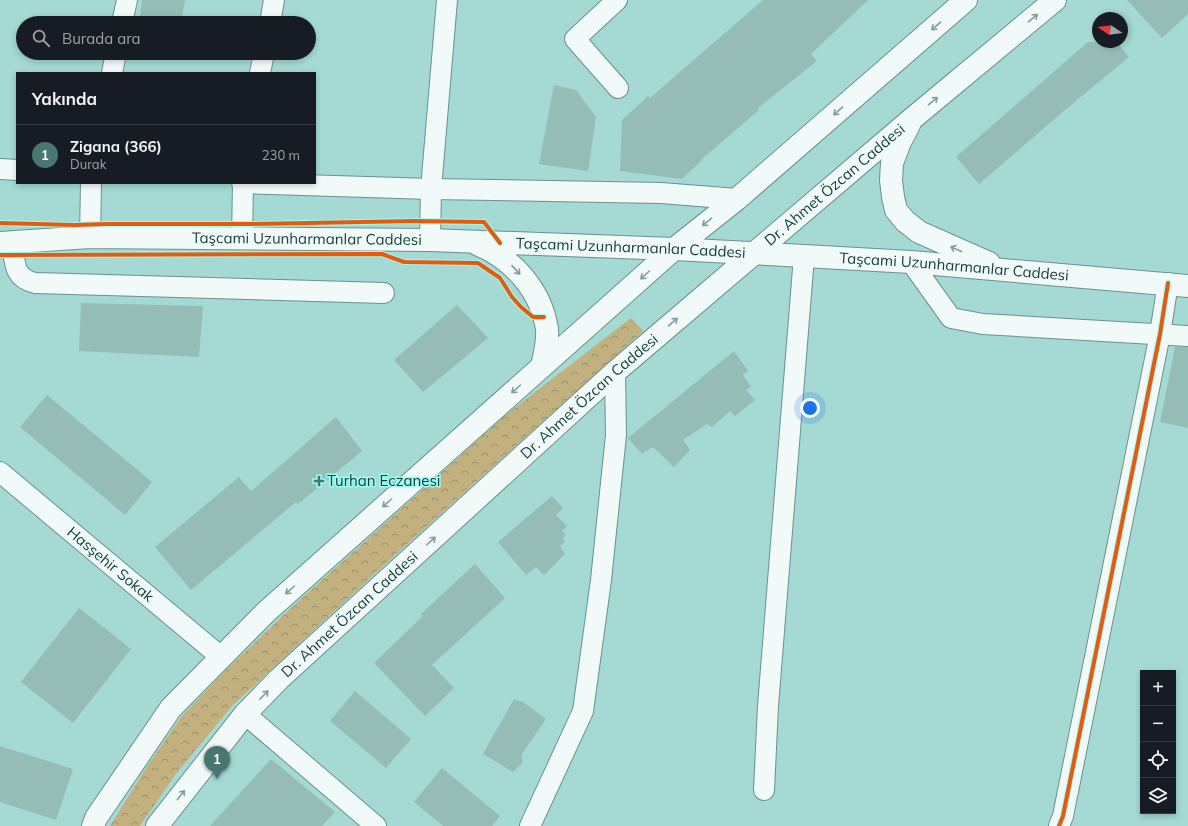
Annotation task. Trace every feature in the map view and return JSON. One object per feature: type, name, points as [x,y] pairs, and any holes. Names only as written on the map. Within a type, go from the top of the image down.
[{"type":"main road","points":[[93,826],[96,818],[171,708],[266,612],[674,249],[737,198],[966,0]]},
{"type":"main road","name":"Dr. Ahmet Özcan Caddesi","points":[[157,826],[245,714],[279,679],[615,372],[913,118],[1055,0]]},
{"type":"main road","points":[[913,118],[900,142],[892,163],[891,180],[896,210],[905,221],[919,232],[1004,270]]},
{"type":"main road","name":"Taşcami Uzunharmanlar Caddesi","points":[[6,243],[90,237],[430,240],[674,249],[911,262],[1178,284]]},
{"type":"main road","points":[[472,242],[486,247],[511,264],[528,283],[535,295],[544,317],[547,330],[546,352],[542,366]]},
{"type":"street","points":[[124,16],[127,0]]},
{"type":"street","points":[[271,16],[274,0]]},
{"type":"street","points":[[430,240],[431,189],[447,0]]},
{"type":"street","points":[[617,0],[575,39],[618,88]]},
{"type":"street","points":[[112,72],[115,60]]},
{"type":"street","points":[[260,72],[263,60]]},
{"type":"street","points":[[0,169],[16,170]]},
{"type":"street","points":[[90,237],[91,184]]},
{"type":"street","points":[[242,184],[242,239]]},
{"type":"street","points":[[274,184],[431,189],[661,193],[737,198]]},
{"type":"street","points":[[6,243],[19,275],[26,281],[384,292]]},
{"type":"street","points":[[764,790],[768,706],[804,256]]},
{"type":"street","points":[[911,262],[951,318],[983,324],[1188,336]]},
{"type":"street","points":[[1059,826],[1063,816],[1160,334],[1178,284]]},
{"type":"street","points":[[530,826],[583,712],[601,580],[616,435],[615,372]]},
{"type":"street","name":"Hasşehir Sokak","points":[[0,472],[221,657]]},
{"type":"street","points":[[245,714],[376,826]]},
{"type":"green space","points":[[631,318],[643,331],[382,567],[232,706],[176,774],[140,826],[110,826],[148,765],[182,716],[226,670],[291,608],[508,413]]},
{"type":"building","points":[[142,0],[185,0],[182,16],[140,16]]},
{"type":"building","points":[[763,0],[868,0],[811,54],[817,61],[758,108],[759,110],[702,159],[682,179],[620,171],[622,120],[648,96],[650,98]]},
{"type":"building","points":[[1127,0],[1188,0],[1188,14],[1162,38]]},
{"type":"building","points":[[1088,42],[1092,42],[1092,48],[1122,48],[1129,57],[979,184],[956,157]]},
{"type":"building","points":[[554,85],[576,90],[596,117],[588,171],[539,164]]},
{"type":"building","points":[[81,303],[203,306],[199,357],[79,351]]},
{"type":"building","points":[[457,305],[488,338],[423,392],[394,360]]},
{"type":"building","points":[[1175,347],[1188,347],[1188,428],[1160,422]]},
{"type":"building","points":[[734,351],[748,371],[743,375],[751,387],[746,390],[755,400],[735,416],[730,411],[712,427],[707,424],[683,440],[690,450],[674,467],[653,447],[642,454],[628,438]]},
{"type":"building","points":[[47,395],[152,482],[125,515],[20,427]]},
{"type":"building","points":[[336,417],[362,451],[298,504],[296,502],[191,590],[155,547],[239,477],[251,491]]},
{"type":"building","points":[[552,496],[563,508],[556,515],[567,526],[562,531],[566,535],[563,538],[565,541],[560,546],[565,554],[544,575],[536,567],[526,575],[498,542]]},
{"type":"building","points":[[475,564],[505,598],[432,665],[454,688],[425,716],[374,663],[423,616],[421,614]]},
{"type":"building","points":[[79,608],[131,649],[73,723],[21,682]]},
{"type":"building","points":[[355,691],[411,739],[386,768],[330,721]]},
{"type":"building","points":[[514,699],[523,702],[546,719],[522,754],[522,763],[513,772],[483,754]]},
{"type":"building","points":[[0,746],[73,769],[56,820],[0,802]]},
{"type":"building","points":[[271,759],[335,812],[322,826],[210,826]]},
{"type":"building","points":[[442,768],[500,816],[492,826],[443,826],[414,802]]},
{"type":"cycle path","points":[[0,223],[74,225],[415,221],[484,222],[500,243]]},
{"type":"cycle path","points":[[0,255],[382,254],[404,262],[478,263],[500,278],[512,297],[533,317],[544,317]]},
{"type":"cycle path","points":[[1059,826],[1063,816],[1160,334],[1168,283]]},
{"type":"place","name":"Turhan Eczanesi","points":[[319,481]]},
{"type":"place","name":"Zigana (366)","points":[[217,779]]}]
